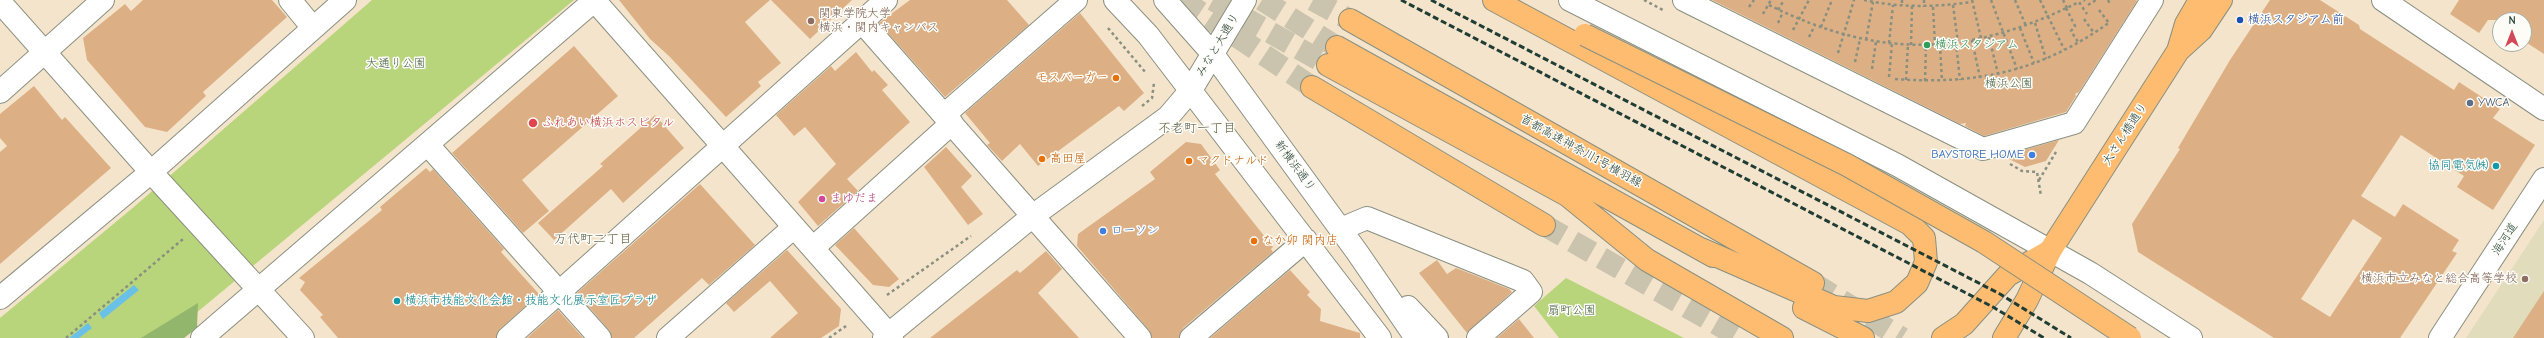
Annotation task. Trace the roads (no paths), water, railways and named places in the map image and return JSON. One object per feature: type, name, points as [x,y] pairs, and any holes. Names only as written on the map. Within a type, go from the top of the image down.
[{"type":"main road","points":[[1494,0],[1910,224],[1924,238],[1926,262],[1918,283],[1896,302],[1868,311],[1834,307],[1701,249]]},
{"type":"main road","points":[[1502,0],[1585,35]]},
{"type":"main road","points":[[1523,0],[1585,35],[1854,169],[1984,242],[2130,338]]},
{"type":"main road","name":"大さん橋通り","points":[[2178,51],[2186,24],[2200,0]]},
{"type":"main road","name":"大さん橋通り","points":[[2004,338],[2027,300],[2050,251],[2178,51],[2201,30],[2221,0]]},
{"type":"main road","name":"首都高速神奈川1号横羽線","points":[[1350,20],[1812,282]]},
{"type":"main road","points":[[1782,338],[1647,260],[1567,195],[1332,56],[1701,249],[1833,324],[1863,338]]},
{"type":"main road","points":[[1312,87],[1544,225]]},
{"type":"main road","points":[[1943,338],[1964,324],[2008,275],[2050,251]]},
{"type":"street","points":[[0,92],[103,0]]},
{"type":"street","points":[[290,0],[314,28]]},
{"type":"street","points":[[0,298],[151,172],[345,0]]},
{"type":"street","points":[[202,338],[595,0],[813,248],[888,337]]},
{"type":"street","points":[[508,338],[886,0]]},
{"type":"street","points":[[813,248],[948,119],[1076,0]]},
{"type":"street","points":[[1115,0],[1148,35],[1380,338]]},
{"type":"street","name":"新横浜通り","points":[[1165,0],[1212,53],[1341,229],[1416,338]]},
{"type":"street","name":"みなと大通り","points":[[888,337],[1034,215],[1168,117],[1191,90],[1245,0]]},
{"type":"street","points":[[1570,0],[1897,165],[2090,273],[2191,338]]},
{"type":"street","points":[[1684,0],[1983,149],[2074,123],[2152,0]]},
{"type":"street","points":[[2383,0],[2544,109]]},
{"type":"street","points":[[0,2],[151,172],[260,289],[303,338]]},
{"type":"street","points":[[862,22],[1034,215],[1140,338]]},
{"type":"street","points":[[428,145],[600,338]]},
{"type":"street","name":"海河道","points":[[2440,338],[2544,179]]},
{"type":"street","points":[[1341,229],[1367,218],[1523,281],[1531,292],[1478,338]]},
{"type":"street","points":[[668,338],[794,228]]},
{"type":"street","points":[[1191,338],[1306,240]]},
{"type":"street","points":[[1357,252],[1437,338]]},
{"type":"water","points":[[134,285],[139,290],[103,319],[99,313]]},
{"type":"water","points":[[88,323],[92,328],[79,338],[69,338]]},
{"type":"tunnel","points":[[1182,0],[1312,87]]},
{"type":"tunnel","points":[[1213,0],[1328,65]]},
{"type":"tunnel","points":[[1262,0],[1337,47]]},
{"type":"tunnel","points":[[1313,0],[1350,20]]},
{"type":"tunnel","points":[[1544,225],[1741,338]]},
{"type":"tunnel","points":[[1813,283],[1902,338]]},
{"type":"railway","points":[[1401,0],[1993,307],[2044,338]]},
{"type":"railway","points":[[1431,0],[2000,294],[2071,338]]},
{"type":"place","name":"横浜スタジアム前","points":[[2240,20]]},
{"type":"place","name":"関東学院大学 横浜・関内キャンパス","points":[[811,21]]},
{"type":"place","name":"横浜スタジアム","points":[[1927,45]]},
{"type":"place","name":"モスバーガー","points":[[1116,78]]},
{"type":"place","name":"YWCA","points":[[2470,103]]},
{"type":"place","name":"ふれあい横浜ホスピタル","points":[[533,123]]},
{"type":"place","name":"BAYSTORE HOME","points":[[2032,155]]},
{"type":"place","name":"高田屋","points":[[1042,159]]},
{"type":"place","name":"マクドナルド","points":[[1189,161]]},
{"type":"place","name":"協同電気㈱","points":[[2496,166]]},
{"type":"place","name":"まゆだま","points":[[822,199]]},
{"type":"place","name":"ローソン","points":[[1103,231]]},
{"type":"place","name":"なか卯 関内店","points":[[1254,241]]},
{"type":"place","name":"横浜市立みなと総合高等学校","points":[[2525,279]]},
{"type":"place","name":"横浜市技能文化会館・技能文化展示室匠プラザ","points":[[397,301]]},
{"type":"district","name":"不老町一丁目","points":[[1197,128]]},
{"type":"district","name":"万代町二丁目","points":[[593,239]]},
{"type":"park label","name":"大通り公園","points":[[396,64]]},
{"type":"park label","name":"横浜公園","points":[[2009,84]]},
{"type":"park label","name":"扇町公園","points":[[1572,311]]}]
